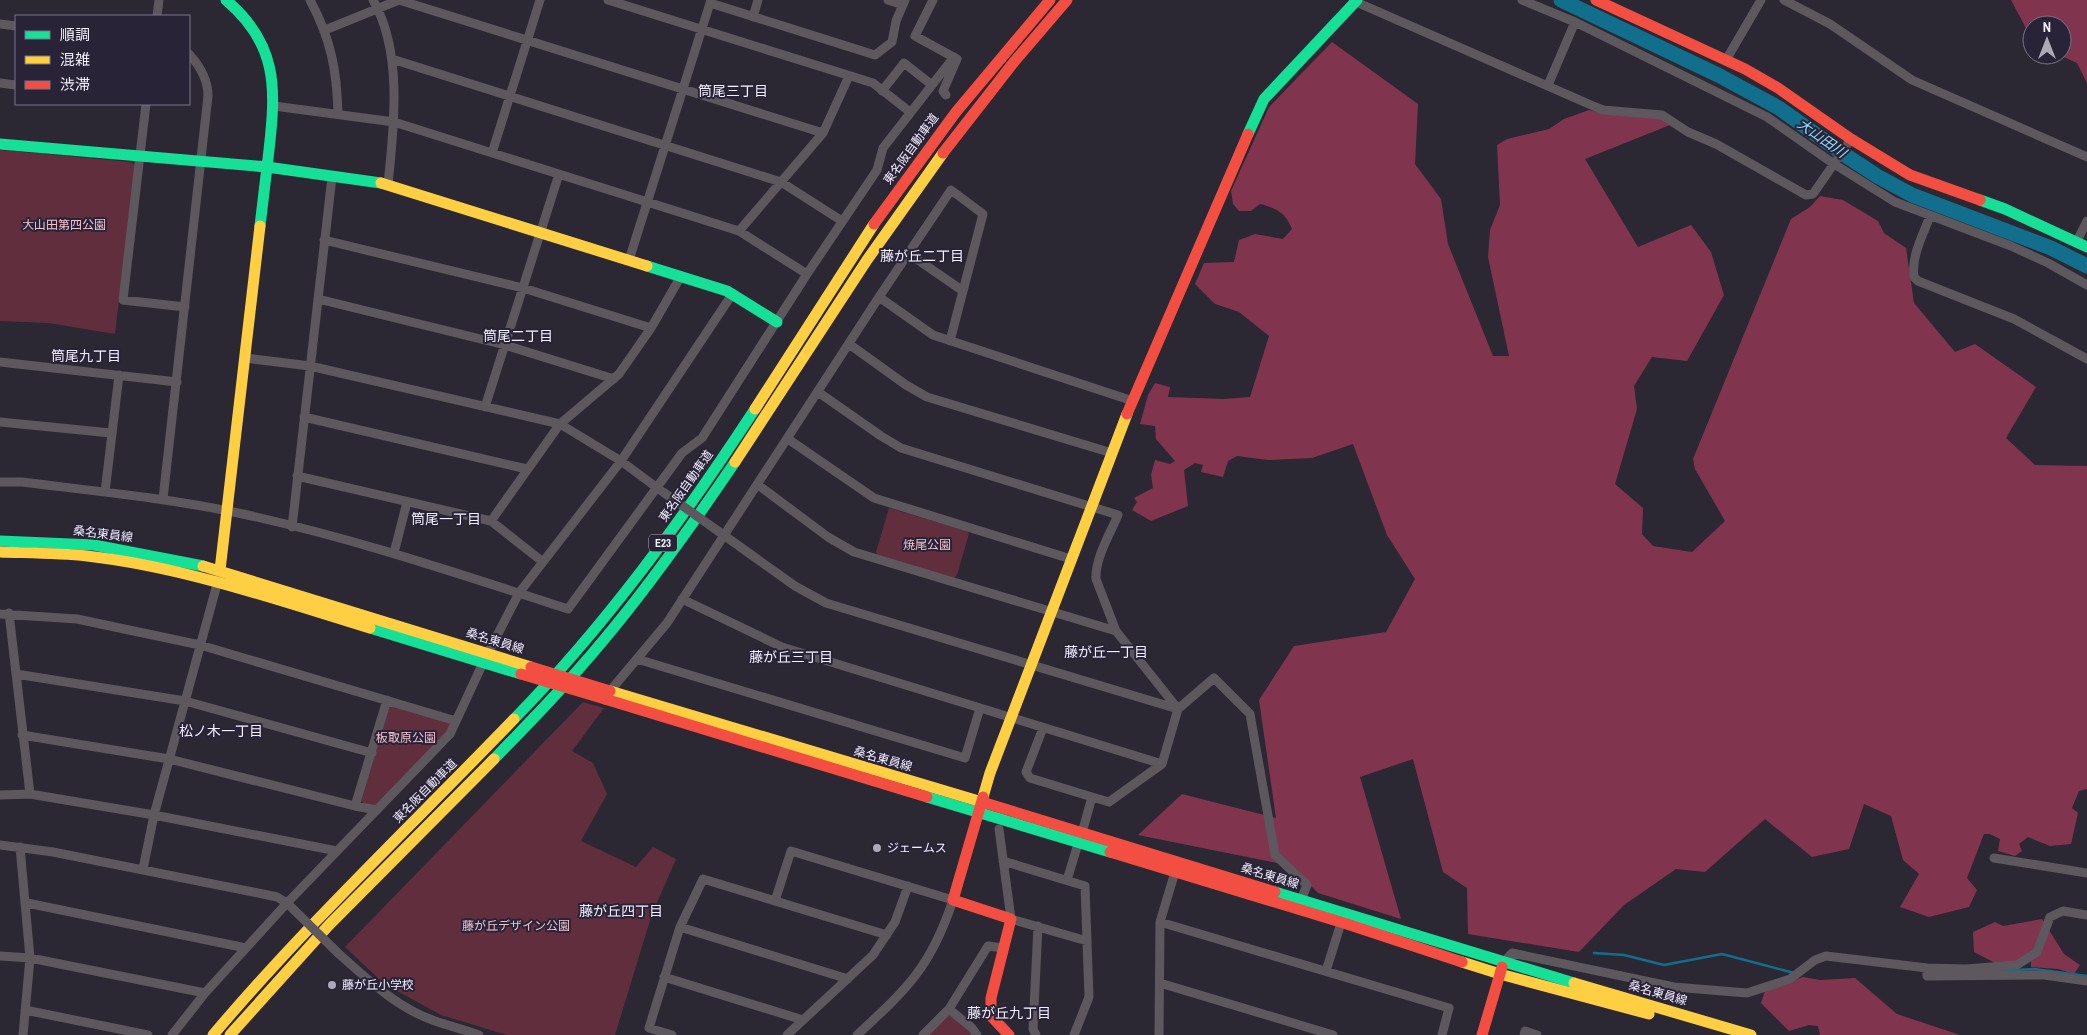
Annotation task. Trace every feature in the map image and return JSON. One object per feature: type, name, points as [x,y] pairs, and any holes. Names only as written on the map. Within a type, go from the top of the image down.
[{"type":"main road","points":[[220,570],[274,106],[273,79],[261,43],[248,22],[226,0]]},
{"type":"main road","points":[[1027,26],[1043,0]]},
{"type":"main road","name":"東名阪自動車道","points":[[212,1035],[319,917],[515,720],[577,652],[626,594],[702,490],[902,185],[962,103],[1050,0]]},
{"type":"main road","name":"E23","points":[[230,1035],[328,925],[525,727],[588,659],[636,601],[707,505],[866,261],[912,194],[1006,70],[1067,0]]},
{"type":"main road","points":[[1596,0],[1726,60],[1778,88],[1851,139],[1910,175],[2005,209],[2082,244]]},
{"type":"main road","points":[[1009,1035],[991,1016],[991,998],[1011,919],[953,900],[990,773],[1050,612],[1133,400],[1264,99],[1354,1]]},
{"type":"main road","points":[[0,144],[267,167],[388,184],[732,293],[777,322]]},
{"type":"main road","name":"桑名東員線","points":[[0,541],[94,545],[220,570],[486,658],[521,674],[608,695],[884,774],[980,807]]},
{"type":"main road","name":"桑名東員線","points":[[0,552],[88,556],[218,582],[486,658],[531,667],[608,695],[980,807],[1175,872],[1500,974],[1603,1001],[1720,1035]]},
{"type":"main road","name":"桑名東員線","points":[[1080,839],[1301,900],[1752,1035]]},
{"type":"main road","points":[[1428,938],[1438,946],[1496,963],[1501,968],[1500,974]]},
{"type":"main road","points":[[1482,1035],[1504,962]]},
{"type":"main road","points":[[1504,962],[1508,970],[1582,992],[1603,1001]]},
{"type":"street","points":[[157,15],[159,0]]},
{"type":"street","points":[[310,0],[325,30],[335,68],[338,114]]},
{"type":"street","points":[[325,30],[376,4],[399,0],[823,133]]},
{"type":"street","points":[[492,153],[540,0]]},
{"type":"street","points":[[608,0],[873,83],[910,112]]},
{"type":"street","points":[[753,17],[758,0]]},
{"type":"street","points":[[629,260],[711,2],[875,55],[892,42],[896,21],[904,2],[888,0]]},
{"type":"street","points":[[933,0],[915,36],[957,59],[943,90],[946,95]]},
{"type":"street","points":[[1522,0],[1575,22],[1767,117],[1882,195],[1930,216],[2048,262],[2087,285]]},
{"type":"street","points":[[1726,60],[1761,0]]},
{"type":"street","points":[[1784,0],[1830,24],[1912,80],[2087,157]]},
{"type":"street","points":[[1354,1],[1603,110],[1662,115],[1688,132],[1716,144],[1806,196],[1813,194],[1851,139]]},
{"type":"street","points":[[376,4],[392,60],[394,122],[388,184]]},
{"type":"street","points":[[1548,86],[1575,22]]},
{"type":"street","points":[[0,24],[15,26]]},
{"type":"street","points":[[163,499],[202,162],[208,88],[200,67],[190,55]]},
{"type":"street","points":[[0,482],[22,482],[163,499],[227,511],[394,553],[568,609],[660,490],[682,453],[702,438],[807,274],[877,170],[883,148],[954,57]]},
{"type":"street","points":[[392,60],[781,182],[842,221]]},
{"type":"street","points":[[882,91],[904,63],[932,85]]},
{"type":"street","points":[[739,231],[823,133],[849,76]]},
{"type":"street","points":[[0,83],[15,84]]},
{"type":"street","points":[[146,105],[123,300],[185,307]]},
{"type":"street","points":[[274,106],[394,122],[559,174],[739,231],[807,274]]},
{"type":"street","points":[[485,407],[559,174]]},
{"type":"street","points":[[292,527],[332,177]]},
{"type":"street","points":[[608,695],[667,623],[721,533],[758,486],[848,344],[951,190],[983,214],[950,341]]},
{"type":"street","points":[[1930,216],[1918,248],[1914,264],[1914,277],[2014,319],[2087,360]]},
{"type":"street","points":[[2082,244],[2087,221]]},
{"type":"street","points":[[324,240],[523,288],[651,328]]},
{"type":"street","points":[[908,253],[963,291]]},
{"type":"street","points":[[491,521],[560,424],[614,379],[651,328],[681,276]]},
{"type":"street","points":[[172,1035],[205,993],[287,902],[450,734],[519,593],[621,462],[732,293]]},
{"type":"street","points":[[879,297],[933,335],[1133,400]]},
{"type":"street","points":[[318,299],[505,345],[614,379]]},
{"type":"street","points":[[848,344],[926,397],[1112,453]]},
{"type":"street","points":[[245,358],[310,366],[560,424],[621,462],[795,586],[826,603],[1178,709]]},
{"type":"street","points":[[0,362],[177,382]]},
{"type":"street","points":[[105,492],[119,375]]},
{"type":"street","points":[[818,392],[901,448],[1118,515],[1104,546],[1096,579],[1116,632],[1178,709]]},
{"type":"street","points":[[304,417],[527,469]]},
{"type":"street","points":[[0,422],[111,433]]},
{"type":"street","points":[[788,439],[874,498],[1071,559]]},
{"type":"street","points":[[297,476],[491,521],[543,562]]},
{"type":"street","points":[[758,486],[828,537],[854,552],[1116,632]]},
{"type":"street","points":[[394,553],[407,502]]},
{"type":"street","points":[[143,869],[154,815],[220,570]]},
{"type":"street","points":[[682,599],[782,647],[1162,764]]},
{"type":"street","points":[[30,794],[16,674],[5,613],[77,619],[200,644],[456,721]]},
{"type":"street","points":[[637,659],[965,758],[980,708]]},
{"type":"street","points":[[16,674],[185,701],[372,753]]},
{"type":"street","points":[[1043,728],[1026,772],[1030,778],[1109,802],[1162,764],[1178,709],[1214,678],[1250,714],[1275,855],[1306,885],[1301,900]]},
{"type":"street","points":[[355,806],[387,700]]},
{"type":"street","points":[[22,735],[169,758],[377,810]]},
{"type":"street","points":[[0,795],[30,794],[154,815],[337,851]]},
{"type":"street","points":[[1067,880],[1092,797]]},
{"type":"street","points":[[999,829],[1011,919],[1087,941]]},
{"type":"street","points":[[0,845],[143,869],[278,897],[287,902],[370,982],[405,1006],[435,1021],[479,1035]]},
{"type":"street","points":[[20,847],[27,903],[30,958],[23,1035]]},
{"type":"street","points":[[776,901],[791,851],[953,900],[939,938],[922,968],[902,993],[857,1035]]},
{"type":"street","points":[[1994,858],[2087,874]]},
{"type":"street","points":[[1003,861],[1085,886],[1089,997],[1074,1035]]},
{"type":"street","points":[[1159,1035],[1160,922],[1175,872]]},
{"type":"street","points":[[672,1035],[649,1028],[680,927],[703,879],[887,935]]},
{"type":"street","points":[[787,1035],[873,955],[897,916],[908,886]]},
{"type":"street","points":[[27,903],[246,948]]},
{"type":"street","points":[[1927,972],[2017,965],[2037,952],[2050,917],[2064,911],[2087,915]]},
{"type":"street","points":[[1160,922],[1449,1008],[1442,1035]]},
{"type":"street","points":[[1326,971],[1341,923]]},
{"type":"street","points":[[1036,1035],[1033,1029],[1038,926]]},
{"type":"street","points":[[680,927],[848,978]]},
{"type":"street","points":[[923,1035],[949,1009],[988,946],[1003,948]]},
{"type":"street","points":[[1504,962],[1512,953],[1674,987],[1747,993],[1790,979],[1815,960],[1826,956],[1927,972],[2044,975],[2087,981]]},
{"type":"street","points":[[0,956],[30,958],[205,993]]},
{"type":"street","points":[[664,977],[803,1020]]},
{"type":"street","points":[[1160,983],[1333,1035]]},
{"type":"street","points":[[949,1009],[972,1028],[977,1035]]},
{"type":"street","points":[[25,1010],[148,1035]]},
{"type":"street","points":[[1524,1035],[1525,1032],[1537,1035]]},
{"type":"green space","name":"大山田第四公園","points":[[0,150],[131,162],[135,165],[115,334],[49,323],[0,321]]},
{"type":"green space","name":"焼尾公園","points":[[889,508],[967,531],[969,534],[957,575],[954,578],[878,555],[876,552]]},
{"type":"green space","name":"藤が丘デザイン公園","points":[[583,702],[604,708],[572,751],[593,763],[607,794],[581,841],[636,867],[653,847],[676,859],[652,914],[615,1035],[507,1035],[441,1015],[380,980],[345,947]]},
{"type":"green space","name":"板取原公園","points":[[393,706],[449,723],[450,728],[377,806],[363,803],[361,801],[389,708]]},
{"type":"green space","points":[[948,1015],[952,1015],[972,1035],[928,1035]]},
{"type":"shaded area","points":[[2011,0],[2087,0],[2087,83],[2077,63],[2072,61],[2072,15],[2022,15],[2022,21]]},
{"type":"shaded area","points":[[1332,42],[1418,104],[1415,164],[1441,199],[1448,244],[1493,356],[1509,356],[1488,257],[1490,230],[1500,205],[1497,145],[1507,139],[1549,129],[1564,119],[1589,110],[1601,113],[1661,118],[1670,125],[1585,159],[1638,247],[1691,225],[1711,252],[1724,295],[1687,361],[1652,357],[1634,386],[1637,409],[1615,484],[1643,508],[1642,534],[1653,546],[1692,552],[1725,521],[1695,469],[1693,459],[1791,219],[1810,207],[1820,196],[1843,200],[1878,221],[1884,233],[1906,248],[1914,303],[1955,352],[1975,344],[2036,387],[2006,438],[2035,465],[2087,466],[2087,789],[2079,791],[2072,808],[2078,813],[2071,844],[2050,846],[2028,837],[2019,844],[2022,851],[2015,856],[1998,851],[2000,839],[1990,834],[1984,834],[1967,878],[1977,890],[1969,907],[1929,917],[1900,907],[1919,874],[1903,860],[1891,816],[1864,804],[1849,849],[1812,857],[1765,819],[1705,872],[1676,869],[1624,905],[1579,952],[1468,934],[1467,888],[1443,872],[1413,759],[1360,777],[1401,919],[1318,893],[1292,866],[1138,835],[1182,794],[1276,818],[1259,700],[1294,646],[1386,632],[1415,579],[1387,535],[1353,444],[1312,458],[1268,460],[1237,456],[1228,461],[1223,477],[1201,472],[1203,465],[1195,463],[1184,470],[1188,506],[1151,521],[1132,510],[1137,502],[1134,498],[1153,488],[1151,475],[1155,460],[1170,464],[1175,461],[1156,439],[1155,426],[1140,424],[1148,395],[1155,383],[1170,387],[1168,397],[1224,399],[1250,397],[1269,336],[1239,312],[1215,304],[1195,284],[1204,263],[1234,262],[1239,240],[1255,234],[1283,239],[1292,229],[1287,219],[1276,209],[1260,204],[1251,211],[1239,211],[1233,204],[1231,191],[1269,107]]},
{"type":"shaded area","points":[[2042,919],[2064,954],[2080,965],[2074,974],[2058,969],[2031,967],[2031,960],[1997,964],[1974,952],[1973,932],[1995,922],[2003,926]]},
{"type":"shaded area","points":[[1803,977],[1820,980],[1855,978],[1897,1014],[1960,1035],[1820,1035],[1818,1026],[1809,1025],[1789,1031],[1761,1003],[1765,991]]},
{"type":"waterway","name":"大山田川","points":[[1561,0],[1718,75],[1779,108],[1877,176],[1912,195],[2051,248],[2087,266]]},
{"type":"waterway","points":[[1594,953],[1624,955],[1664,965],[1722,954],[1794,973]]},
{"type":"waterway","points":[[1996,971],[2034,969],[2087,976]]},
{"type":"traffic: fast","points":[[226,0],[256,33],[270,68],[273,107],[260,226]]},
{"type":"traffic: fast","points":[[1248,134],[1264,99],[1357,0]]},
{"type":"traffic: fast","points":[[0,144],[267,167],[381,183]]},
{"type":"traffic: fast","points":[[1980,200],[2005,209],[2087,247]]},
{"type":"traffic: fast","points":[[647,266],[727,291],[777,322]]},
{"type":"traffic: fast","points":[[514,719],[612,609],[700,491],[755,409]]},
{"type":"traffic: fast","points":[[494,759],[563,687],[620,620],[671,554],[735,462]]},
{"type":"traffic: fast","points":[[0,541],[94,545],[203,566]]},
{"type":"traffic: fast","points":[[370,628],[521,674]]},
{"type":"traffic: fast","points":[[927,797],[1110,852]]},
{"type":"traffic: fast","points":[[1275,892],[1574,983]]},
{"type":"traffic: slow","points":[[735,462],[867,260],[943,153]]},
{"type":"traffic: slow","points":[[381,183],[647,266]]},
{"type":"traffic: slow","points":[[755,409],[874,224]]},
{"type":"traffic: slow","points":[[220,570],[260,226]]},
{"type":"traffic: slow","points":[[983,797],[990,773],[1127,414]]},
{"type":"traffic: slow","points":[[0,552],[87,556],[159,568],[195,576],[370,628]]},
{"type":"traffic: slow","points":[[203,566],[531,667]]},
{"type":"traffic: slow","points":[[610,691],[982,802]]},
{"type":"traffic: slow","points":[[213,1035],[323,914],[514,719]]},
{"type":"traffic: slow","points":[[230,1035],[329,925],[494,759]]},
{"type":"traffic: slow","points":[[1462,962],[1649,1014]]},
{"type":"traffic: slow","points":[[1574,983],[1751,1035]]},
{"type":"traffic: jam","points":[[874,224],[956,112],[1050,0]]},
{"type":"traffic: jam","points":[[943,153],[1014,62],[1067,0]]},
{"type":"traffic: jam","points":[[1596,0],[1745,69],[1778,88],[1851,139],[1910,175],[1980,200]]},
{"type":"traffic: jam","points":[[1127,414],[1248,134]]},
{"type":"traffic: jam","points":[[531,667],[610,691]]},
{"type":"traffic: jam","points":[[521,674],[605,699]]},
{"type":"traffic: jam","points":[[605,699],[927,797]]},
{"type":"traffic: jam","points":[[983,797],[953,900],[1011,919],[991,998],[991,1016],[1009,1035]]},
{"type":"traffic: jam","points":[[982,802],[1275,892]]},
{"type":"traffic: jam","points":[[1110,852],[1347,924],[1462,962]]},
{"type":"traffic: jam","points":[[1482,1035],[1502,967]]},
{"type":"place","name":"ジェームス","points":[[877,848]]},
{"type":"place","name":"藤が丘小学校","points":[[332,985]]},
{"type":"district","name":"筒尾三丁目","points":[[733,91]]},
{"type":"district","name":"藤が丘二丁目","points":[[922,256]]},
{"type":"district","name":"筒尾二丁目","points":[[518,336]]},
{"type":"district","name":"筒尾九丁目","points":[[86,356]]},
{"type":"district","name":"筒尾一丁目","points":[[446,519]]},
{"type":"district","name":"藤が丘一丁目","points":[[1106,652]]},
{"type":"district","name":"藤が丘三丁目","points":[[791,657]]},
{"type":"district","name":"松ノ木一丁目","points":[[221,731]]},
{"type":"district","name":"藤が丘四丁目","points":[[621,911]]},
{"type":"district","name":"藤が丘九丁目","points":[[1009,1013]]}]
